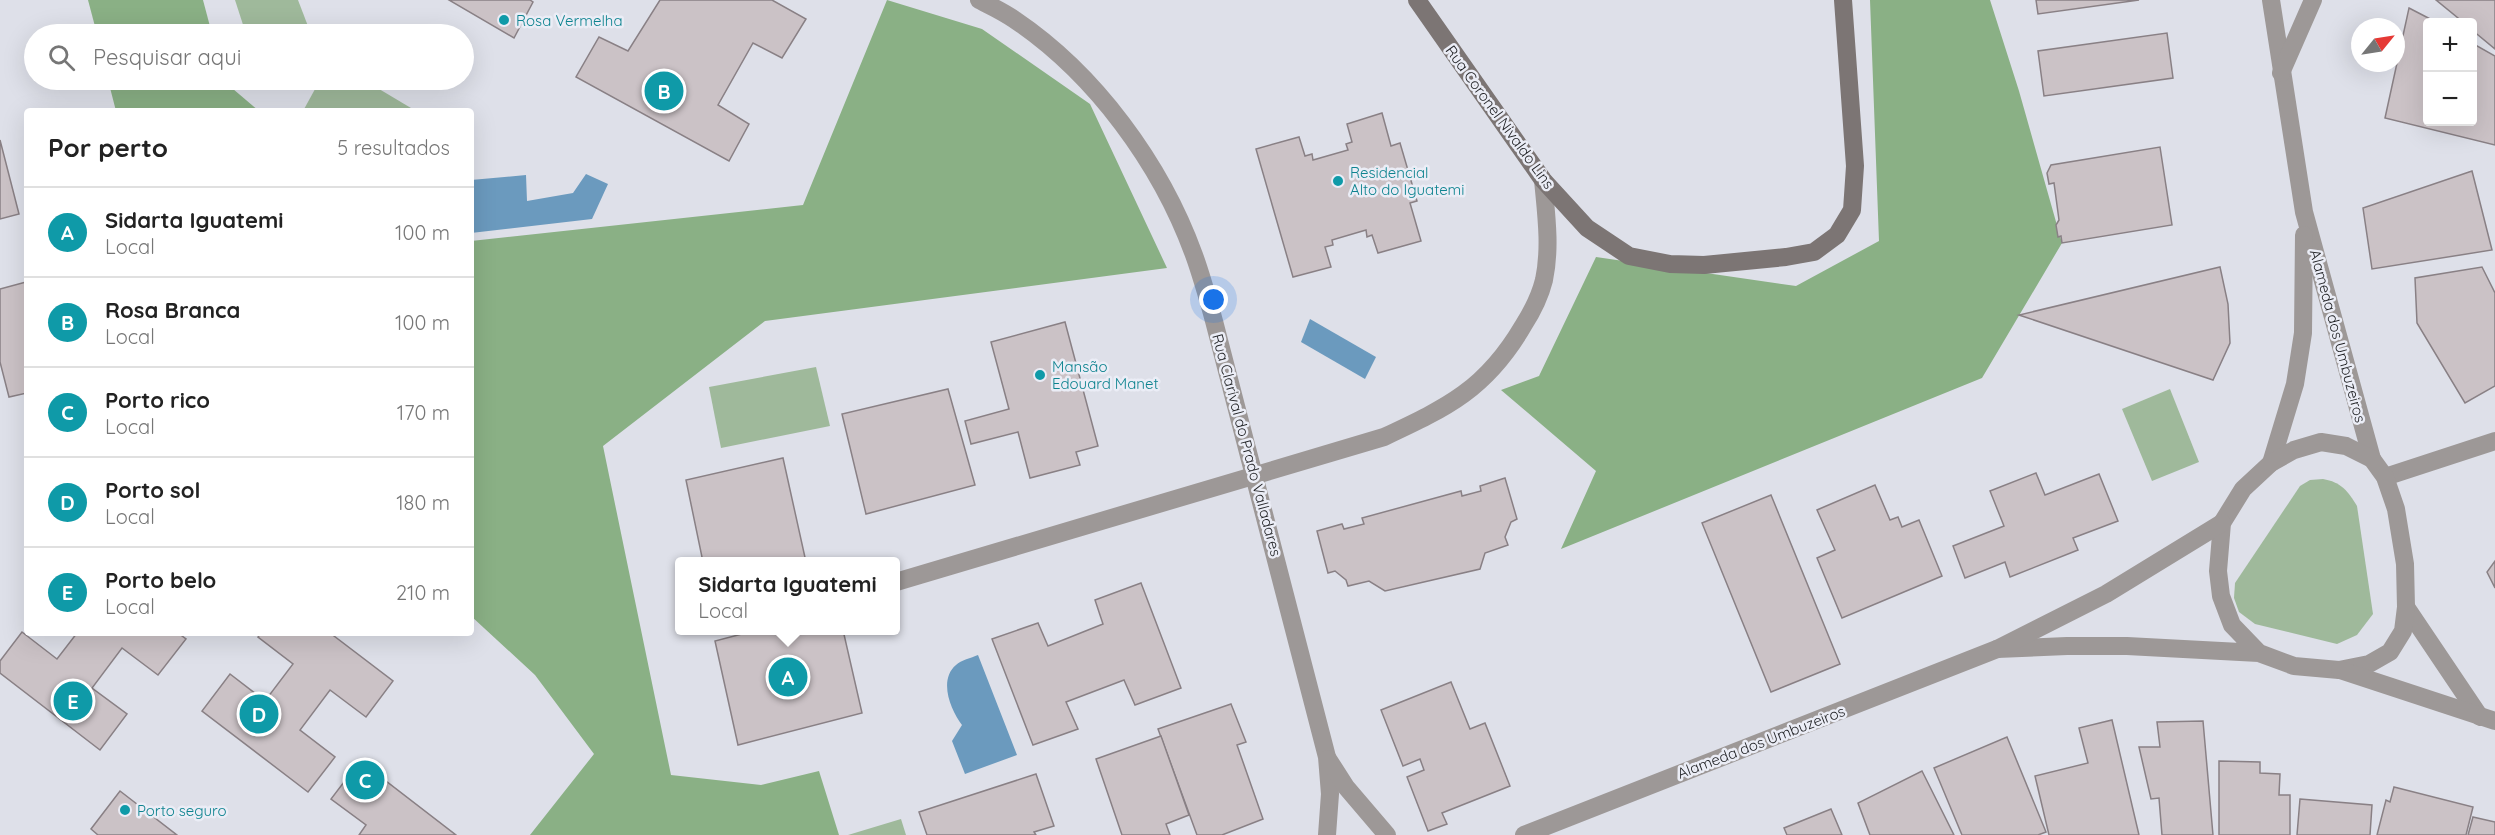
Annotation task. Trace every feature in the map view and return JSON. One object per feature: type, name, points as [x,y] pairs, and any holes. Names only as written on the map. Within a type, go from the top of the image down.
[{"type":"street","name":"Rua Clarival do Prado Valladares","points":[[979,0],[1015,20],[1067,62],[1116,113],[1160,181],[1194,254],[1255,476],[1327,757],[1330,794],[1327,835]]},
{"type":"street","name":"Rua Coronel Nivaldo Lins","points":[[1418,0],[1543,180],[1587,228],[1629,256],[1670,264],[1704,265],[1814,252],[1837,235],[1852,210],[1855,166],[1843,0]]},
{"type":"street","name":"Alameda dos Umbuzeiros","points":[[2271,0],[2304,212],[2372,459]]},
{"type":"street","points":[[2281,73],[2313,0]]},
{"type":"street","points":[[900,581],[1384,437],[1440,411],[1481,382],[1510,349],[1532,310],[1544,280],[1548,232],[1543,180]]},
{"type":"street","name":"Alameda dos Umbuzeiros","points":[[2271,463],[2295,384],[2303,333],[2304,212]]},
{"type":"street","points":[[2385,477],[2495,441]]},
{"type":"street","points":[[2339,670],[2369,664],[2390,652],[2403,631],[2406,608],[2405,564],[2396,509],[2385,477],[2372,459],[2346,446],[2321,442],[2294,450],[2271,463],[2243,489],[2222,523],[2218,571],[2221,596],[2232,625],[2259,653],[2294,666],[2339,670],[2488,719]]},
{"type":"street","name":"Alameda dos Umbuzeiros","points":[[1524,835],[1997,649],[2106,594],[2222,523]]},
{"type":"street","points":[[2406,608],[2488,719]]},
{"type":"street","name":"Alameda dos Umbuzeiros","points":[[1997,649],[2067,645],[2259,653]]},
{"type":"street","name":"Rua Clarival do Prado Valladares","points":[[1327,757],[1346,787],[1387,835]]},
{"type":"green space","points":[[88,0],[203,0],[209,24],[94,24]]},
{"type":"green space","points":[[235,0],[298,0],[307,24],[243,24]]},
{"type":"green space","points":[[887,0],[982,29],[1090,104],[1167,268],[765,321],[603,446],[671,775],[761,785],[819,771],[839,835],[530,835],[594,754],[535,675],[474,619],[474,241],[803,205]]},
{"type":"green space","points":[[1870,0],[1990,0],[2019,91],[2062,243],[1982,378],[1561,549],[1596,471],[1501,390],[1539,376],[1596,257],[1796,286],[1879,241]]},
{"type":"green space","points":[[111,90],[234,90],[255,108],[115,108]]},
{"type":"green space","points":[[315,90],[381,90],[411,108],[305,108]]},
{"type":"green space","points":[[816,367],[830,426],[721,448],[709,387]]},
{"type":"green space","points":[[2170,389],[2199,462],[2152,481],[2122,409]]},
{"type":"green space","points":[[2323,479],[2335,482],[2343,488],[2357,506],[2373,614],[2357,635],[2337,644],[2255,624],[2239,612],[2234,598],[2235,583],[2300,486],[2310,480]]},
{"type":"green space","points":[[901,819],[906,835],[848,835]]},
{"type":"water","points":[[586,174],[608,184],[592,219],[474,233],[474,180],[526,175],[527,201],[573,193]]},
{"type":"water","points":[[1310,319],[1376,357],[1365,379],[1301,342]]},
{"type":"water","points":[[978,655],[1017,755],[965,774],[952,741],[962,725],[954,712],[947,687],[951,671],[958,663]]},
{"type":"building","name":"Rosa Vermelha","points":[[449,0],[530,0],[533,2],[514,38]]},
{"type":"building","points":[[660,0],[772,0],[806,19],[782,58],[753,43],[718,105],[749,124],[729,161],[576,77],[599,37],[628,51]]},
{"type":"building","points":[[2036,0],[2139,0],[2038,14]]},
{"type":"building","points":[[2436,0],[2495,0],[2495,49],[2477,34],[2477,18],[2458,18]]},
{"type":"building","points":[[2409,8],[2428,18],[2423,18],[2423,126],[2477,126],[2477,46],[2495,56],[2495,145],[2385,118],[2395,72],[2405,72],[2405,26]]},
{"type":"building","points":[[2167,33],[2173,78],[2044,96],[2038,51]]},
{"type":"building","name":"Residencial Alto do Iguatemi","points":[[1382,113],[1391,146],[1400,143],[1417,201],[1410,203],[1421,241],[1378,253],[1372,235],[1367,237],[1366,230],[1332,240],[1333,245],[1325,247],[1331,267],[1293,277],[1256,149],[1299,137],[1305,156],[1312,154],[1313,160],[1348,150],[1346,144],[1352,142],[1347,124]]},
{"type":"building","points":[[0,140],[19,214],[0,219]]},
{"type":"building","points":[[2160,147],[2172,225],[2062,243],[2061,236],[2058,237],[2056,225],[2059,220],[2054,183],[2049,184],[2047,173],[2051,165]]},
{"type":"building","points":[[2472,171],[2492,250],[2372,269],[2363,208]]},
{"type":"building","points":[[2220,267],[2228,304],[2230,343],[2213,380],[2019,315]]},
{"type":"building","points":[[2482,267],[2495,293],[2495,386],[2465,403],[2417,323],[2415,278]]},
{"type":"building","points":[[24,283],[24,394],[9,397],[0,362],[0,289]]},
{"type":"building","name":"Mansão Edouard Manet","points":[[1065,322],[1098,446],[1076,452],[1080,465],[1030,478],[1018,432],[971,444],[965,421],[1009,409],[991,342]]},
{"type":"building","points":[[948,389],[975,485],[866,514],[842,414]]},
{"type":"building","points":[[783,458],[805,557],[702,557],[686,480]]},
{"type":"building","points":[[2036,473],[2045,495],[2099,474],[2118,521],[2073,538],[2078,550],[2010,577],[2005,562],[1965,578],[1953,546],[2004,526],[1990,491]]},
{"type":"building","points":[[1505,478],[1517,519],[1511,522],[1505,537],[1508,545],[1485,553],[1480,569],[1385,591],[1369,581],[1348,586],[1346,580],[1335,571],[1328,573],[1317,531],[1342,524],[1344,529],[1364,524],[1362,518],[1461,491],[1462,496],[1481,491],[1480,486]]},
{"type":"building","points":[[1875,485],[1890,520],[1898,517],[1902,527],[1919,520],[1942,576],[1842,618],[1817,558],[1835,550],[1817,510]]},
{"type":"building","points":[[1771,495],[1840,664],[1771,692],[1702,523]]},
{"type":"building","points":[[2495,561],[2495,588],[2487,572]]},
{"type":"building","points":[[1141,583],[1181,688],[1135,705],[1124,680],[1066,702],[1078,729],[1033,745],[992,639],[1038,623],[1048,646],[1103,624],[1095,600]]},
{"type":"building","points":[[22,632],[24,636],[27,636],[57,659],[75,636],[182,636],[186,639],[158,675],[122,648],[92,688],[127,714],[100,750],[0,673],[0,661]]},
{"type":"building","points":[[738,635],[844,635],[862,713],[738,745],[715,641]]},
{"type":"building","points":[[334,636],[393,681],[366,717],[330,690],[300,730],[335,757],[308,792],[202,711],[230,674],[265,701],[293,664],[258,637]]},
{"type":"building","points":[[1451,682],[1470,729],[1485,723],[1510,786],[1442,813],[1447,824],[1428,831],[1407,777],[1424,770],[1420,759],[1403,766],[1381,710]]},
{"type":"building","points":[[1231,704],[1246,742],[1237,745],[1263,819],[1222,835],[1197,835],[1158,729]]},
{"type":"building","points":[[2112,720],[2139,835],[2049,835],[2035,776],[2088,763],[2079,728]]},
{"type":"building","points":[[2203,721],[2213,835],[2162,835],[2159,798],[2151,799],[2139,747],[2160,747],[2157,722]]},
{"type":"building","points":[[1161,736],[1189,815],[1166,824],[1170,835],[1122,835],[1096,759]]},
{"type":"building","points":[[2007,737],[2046,832],[2038,835],[1962,835],[1934,768]]},
{"type":"building","points":[[360,761],[456,835],[359,835],[366,825],[331,799]]},
{"type":"building","points":[[2219,761],[2260,762],[2260,773],[2280,774],[2279,795],[2290,795],[2290,835],[2219,835]]},
{"type":"building","points":[[1922,771],[1954,835],[1870,835],[1858,803]]},
{"type":"building","points":[[1036,774],[1054,826],[1034,832],[1036,835],[927,835],[919,812]]},
{"type":"building","points":[[2394,787],[2473,807],[2466,835],[2377,835],[2386,800],[2390,802]]},
{"type":"building","name":"Porto seguro","points":[[120,791],[177,835],[98,835],[91,829]]},
{"type":"building","points":[[2300,799],[2372,805],[2370,835],[2297,835]]},
{"type":"building","points":[[1831,809],[1842,835],[1787,835],[1784,828]]},
{"type":"building","points":[[2473,817],[2495,822],[2495,835],[2468,835]]},
{"type":"place","name":"Rosa Vermelha","points":[[504,20]]},
{"type":"place","name":"Rosa Branca","points":[[664,91]]},
{"type":"place","name":"Residencial Alto do Iguatemi","points":[[1338,181]]},
{"type":"place","name":"Mansão Edouard Manet","points":[[1040,375]]},
{"type":"place","name":"Sidarta Iguatemi","points":[[788,677]]},
{"type":"place","name":"Porto belo","points":[[73,701]]},
{"type":"place","name":"Porto sol","points":[[259,714]]},
{"type":"place","name":"Porto rico","points":[[365,780]]},
{"type":"place","name":"Porto seguro","points":[[125,810]]}]
